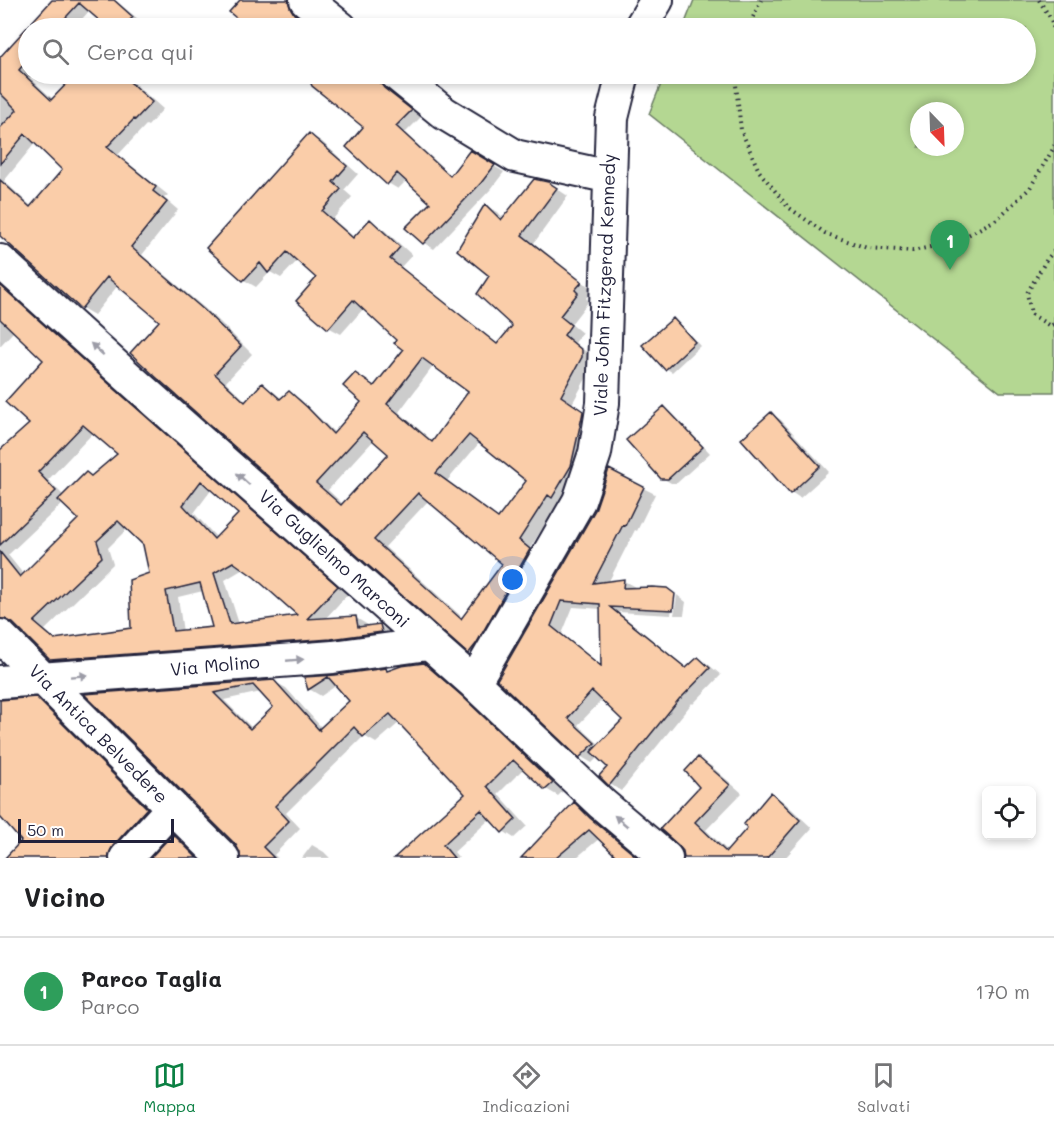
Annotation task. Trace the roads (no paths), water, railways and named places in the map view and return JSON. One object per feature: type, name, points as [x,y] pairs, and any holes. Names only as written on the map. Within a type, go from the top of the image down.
[{"type":"street","points":[[306,0],[328,18]]},
{"type":"street","points":[[646,18],[657,0]]},
{"type":"street","points":[[408,84],[444,113],[515,156],[610,177]]},
{"type":"street","name":"Viale John Fitzgerad Kennedy","points":[[474,683],[579,501],[595,453],[603,403],[612,118],[620,84]]},
{"type":"street","name":"Via Guglielmo Marconi","points":[[0,261],[474,683],[602,804],[666,858]]},
{"type":"street","name":"Via Antica Belvedere","points":[[0,636],[222,858]]},
{"type":"street","name":"Via Molino","points":[[0,681],[333,657],[428,644]]},
{"type":"street","points":[[126,858],[172,808]]},
{"type":"place","name":"Parco Taglia","points":[[950,270]]}]
